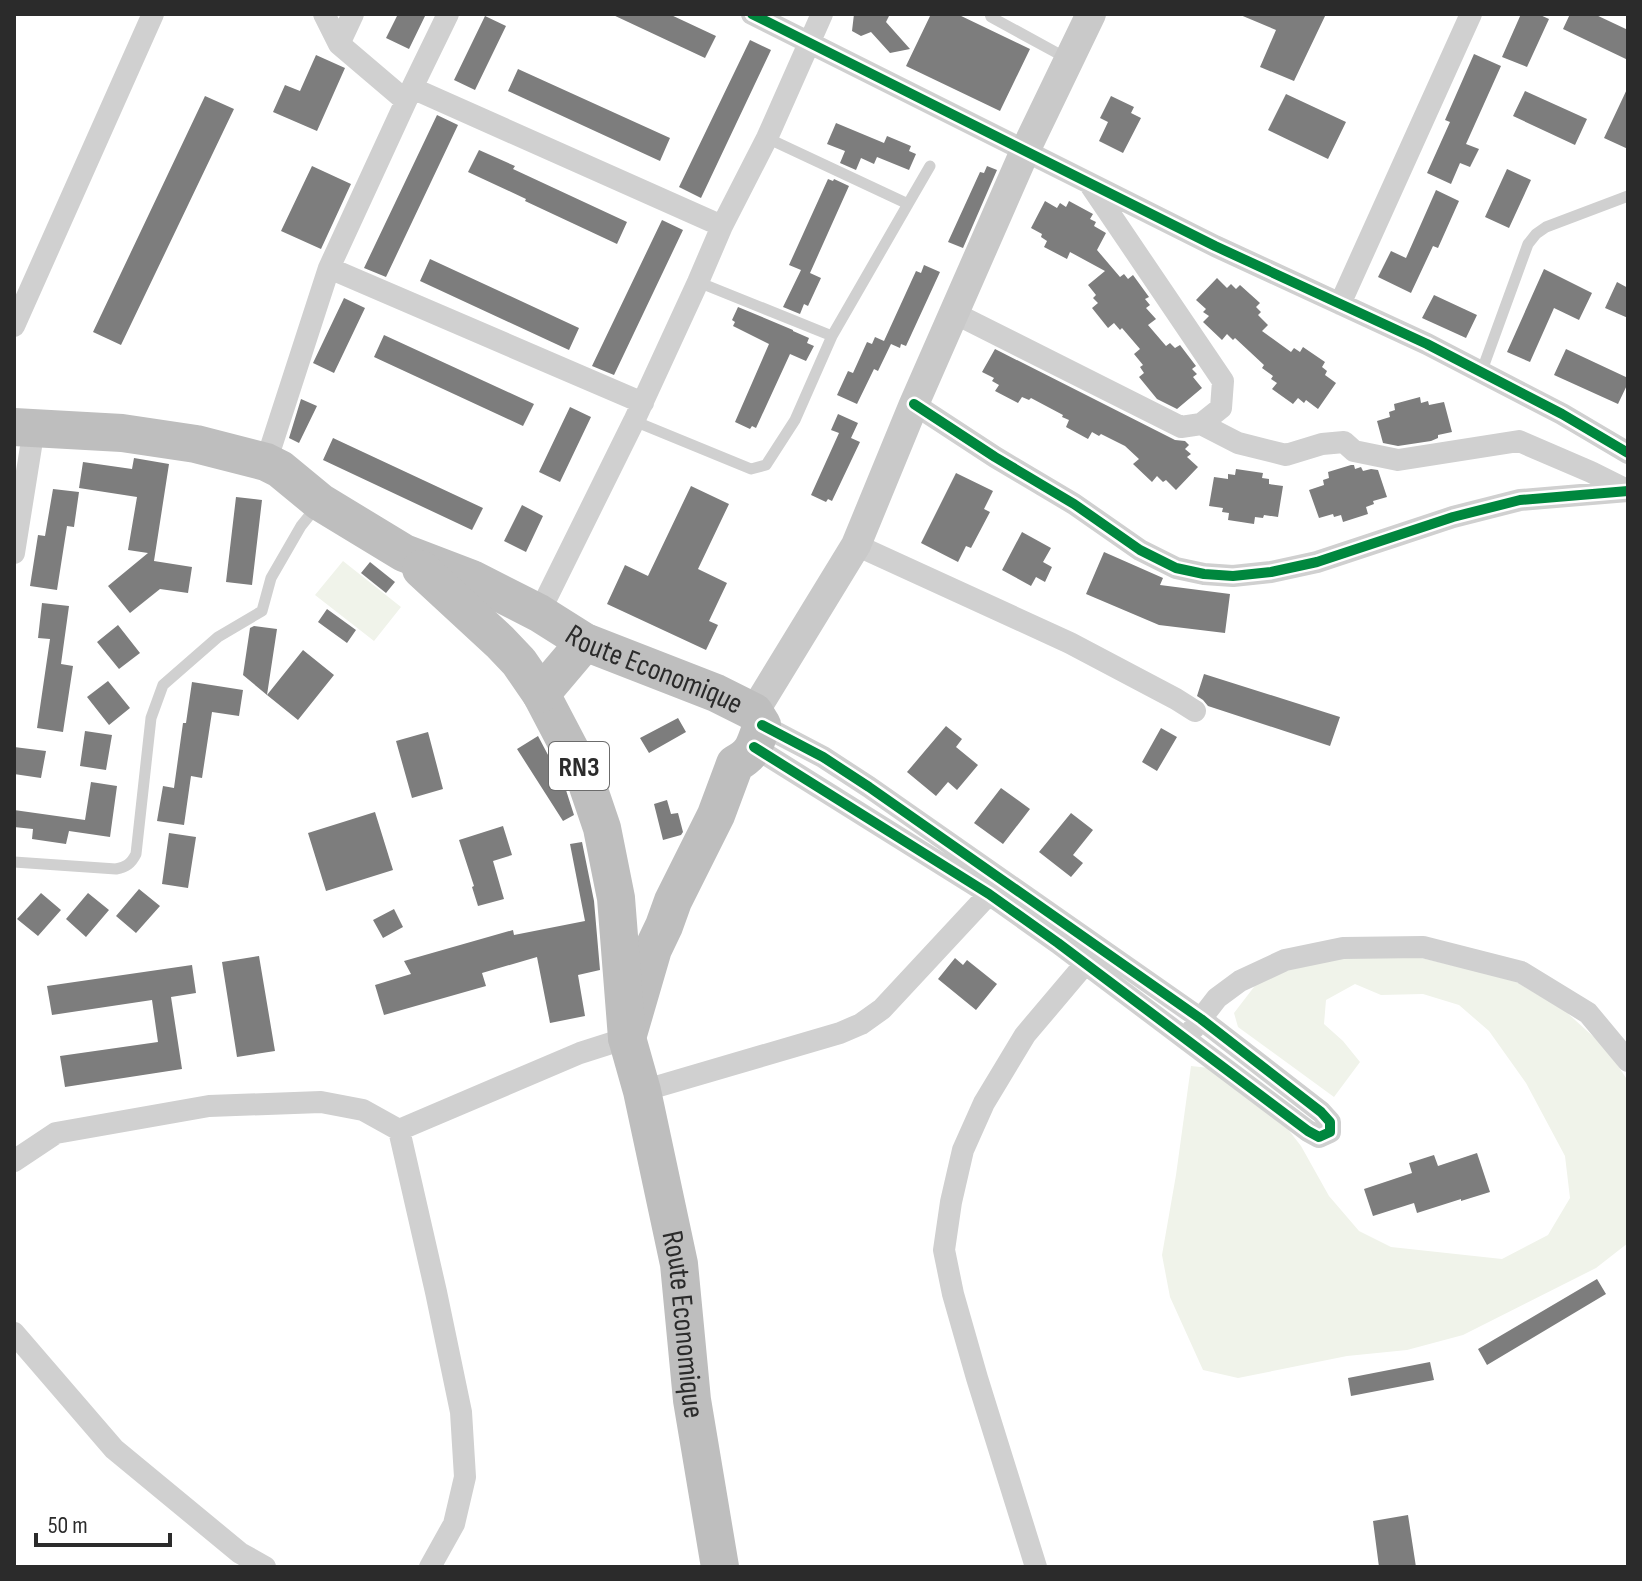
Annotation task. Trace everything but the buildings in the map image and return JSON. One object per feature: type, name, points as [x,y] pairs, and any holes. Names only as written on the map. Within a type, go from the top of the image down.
[{"type":"highway","name":"Route Economique","points":[[24,428],[152,437],[196,444],[266,462],[280,469],[320,502],[404,553],[472,579],[539,613],[585,642],[716,693],[751,737],[653,949],[627,1038]]},
{"type":"highway","name":"Route Economique","points":[[404,553],[519,662],[541,694],[585,778],[602,828],[616,898],[627,1038],[642,1091],[679,1264],[692,1400],[720,1567]]},
{"type":"highway","points":[[500,642],[539,613]]},
{"type":"highway","points":[[541,694],[585,642]]},
{"type":"highway","points":[[716,693],[735,736],[751,737]]},
{"type":"highway","points":[[616,898],[651,905],[673,901]]},
{"type":"street","points":[[14,326],[153,14]]},
{"type":"street","points":[[324,14],[339,44],[409,95],[722,226]]},
{"type":"street","points":[[339,44],[353,14]]},
{"type":"street","points":[[266,462],[329,268],[448,14]]},
{"type":"street","points":[[752,14],[1215,246],[1427,344],[1562,414],[1628,453]]},
{"type":"street","points":[[539,613],[639,412],[822,14]]},
{"type":"street","points":[[751,737],[856,545],[1025,151],[1091,14]]},
{"type":"street","points":[[1340,304],[1471,14]]},
{"type":"street","points":[[954,313],[1181,427],[1201,424],[1221,408],[1223,381],[1089,182]]},
{"type":"street","points":[[329,268],[639,412]]},
{"type":"street","points":[[914,404],[1074,504],[1140,550],[1176,568],[1204,574],[1233,576],[1317,562],[1453,517],[1520,500],[1628,491]]},
{"type":"street","points":[[1201,424],[1238,443],[1286,455],[1322,444],[1344,442],[1354,451],[1398,460],[1519,441],[1628,491]]},
{"type":"street","points":[[14,553],[24,428]]},
{"type":"street","points":[[856,545],[1070,643],[1195,711]]},
{"type":"street","points":[[751,737],[823,757],[869,787],[1201,1019],[1321,1112],[1330,1122],[1330,1132],[1319,1137],[1308,1131],[989,894],[751,737]]},
{"type":"street","points":[[642,1091],[840,1033],[861,1024],[898,993],[989,894]]},
{"type":"street","points":[[1185,1040],[1217,998],[1240,981],[1285,960],[1343,948],[1423,947],[1521,972],[1588,1013],[1628,1061]]},
{"type":"street","points":[[1036,1567],[977,1378],[944,1250],[963,1150],[984,1103],[1025,1035],[1085,964]]},
{"type":"street","points":[[399,1130],[580,1053],[627,1038]]},
{"type":"street","points":[[14,1161],[56,1133],[209,1106],[321,1102],[363,1110],[399,1130],[461,1412],[465,1477],[454,1524],[430,1567]]},
{"type":"street","points":[[14,1333],[114,1449],[240,1553],[265,1567]]},
{"type":"lane","points":[[990,14],[1069,59]]},
{"type":"lane","points":[[767,138],[908,204]]},
{"type":"lane","points":[[639,412],[751,469],[766,465],[795,420],[832,336],[930,166]]},
{"type":"lane","points":[[1481,373],[1528,244],[1536,234],[1546,227],[1628,196]]},
{"type":"lane","points":[[698,282],[832,336]]},
{"type":"lane","points":[[14,862],[116,869],[131,863],[136,854],[151,718],[163,685],[218,637],[262,611],[271,578],[301,526],[320,502]]},
{"type":"shaded area","points":[[343,561],[401,607],[374,641],[315,595]]},
{"type":"shaded area","points":[[1392,951],[1513,980],[1564,1010],[1607,1049],[1628,1081],[1628,1243],[1596,1268],[1463,1335],[1407,1350],[1347,1356],[1238,1378],[1203,1370],[1170,1297],[1162,1255],[1191,1066],[1209,1068],[1287,1128],[1301,1146],[1329,1196],[1359,1231],[1391,1247],[1502,1259],[1548,1235],[1570,1198],[1565,1156],[1526,1083],[1489,1031],[1459,1005],[1423,994],[1381,995],[1355,984],[1326,1000],[1324,1024],[1360,1062],[1334,1097],[1238,1027],[1234,1013],[1257,983],[1288,966]]},
{"type":"cycle path","points":[[752,14],[1215,246],[1427,344],[1562,414],[1628,453]]},
{"type":"cycle path","points":[[914,404],[1074,504],[1140,550],[1176,568],[1204,574],[1233,576],[1271,572],[1317,562],[1453,517],[1520,500],[1628,491]]},
{"type":"cycle path","points":[[754,747],[989,894],[1308,1131],[1319,1137],[1330,1132],[1330,1122],[1321,1112],[1201,1019],[869,787],[823,757],[762,725]]}]
